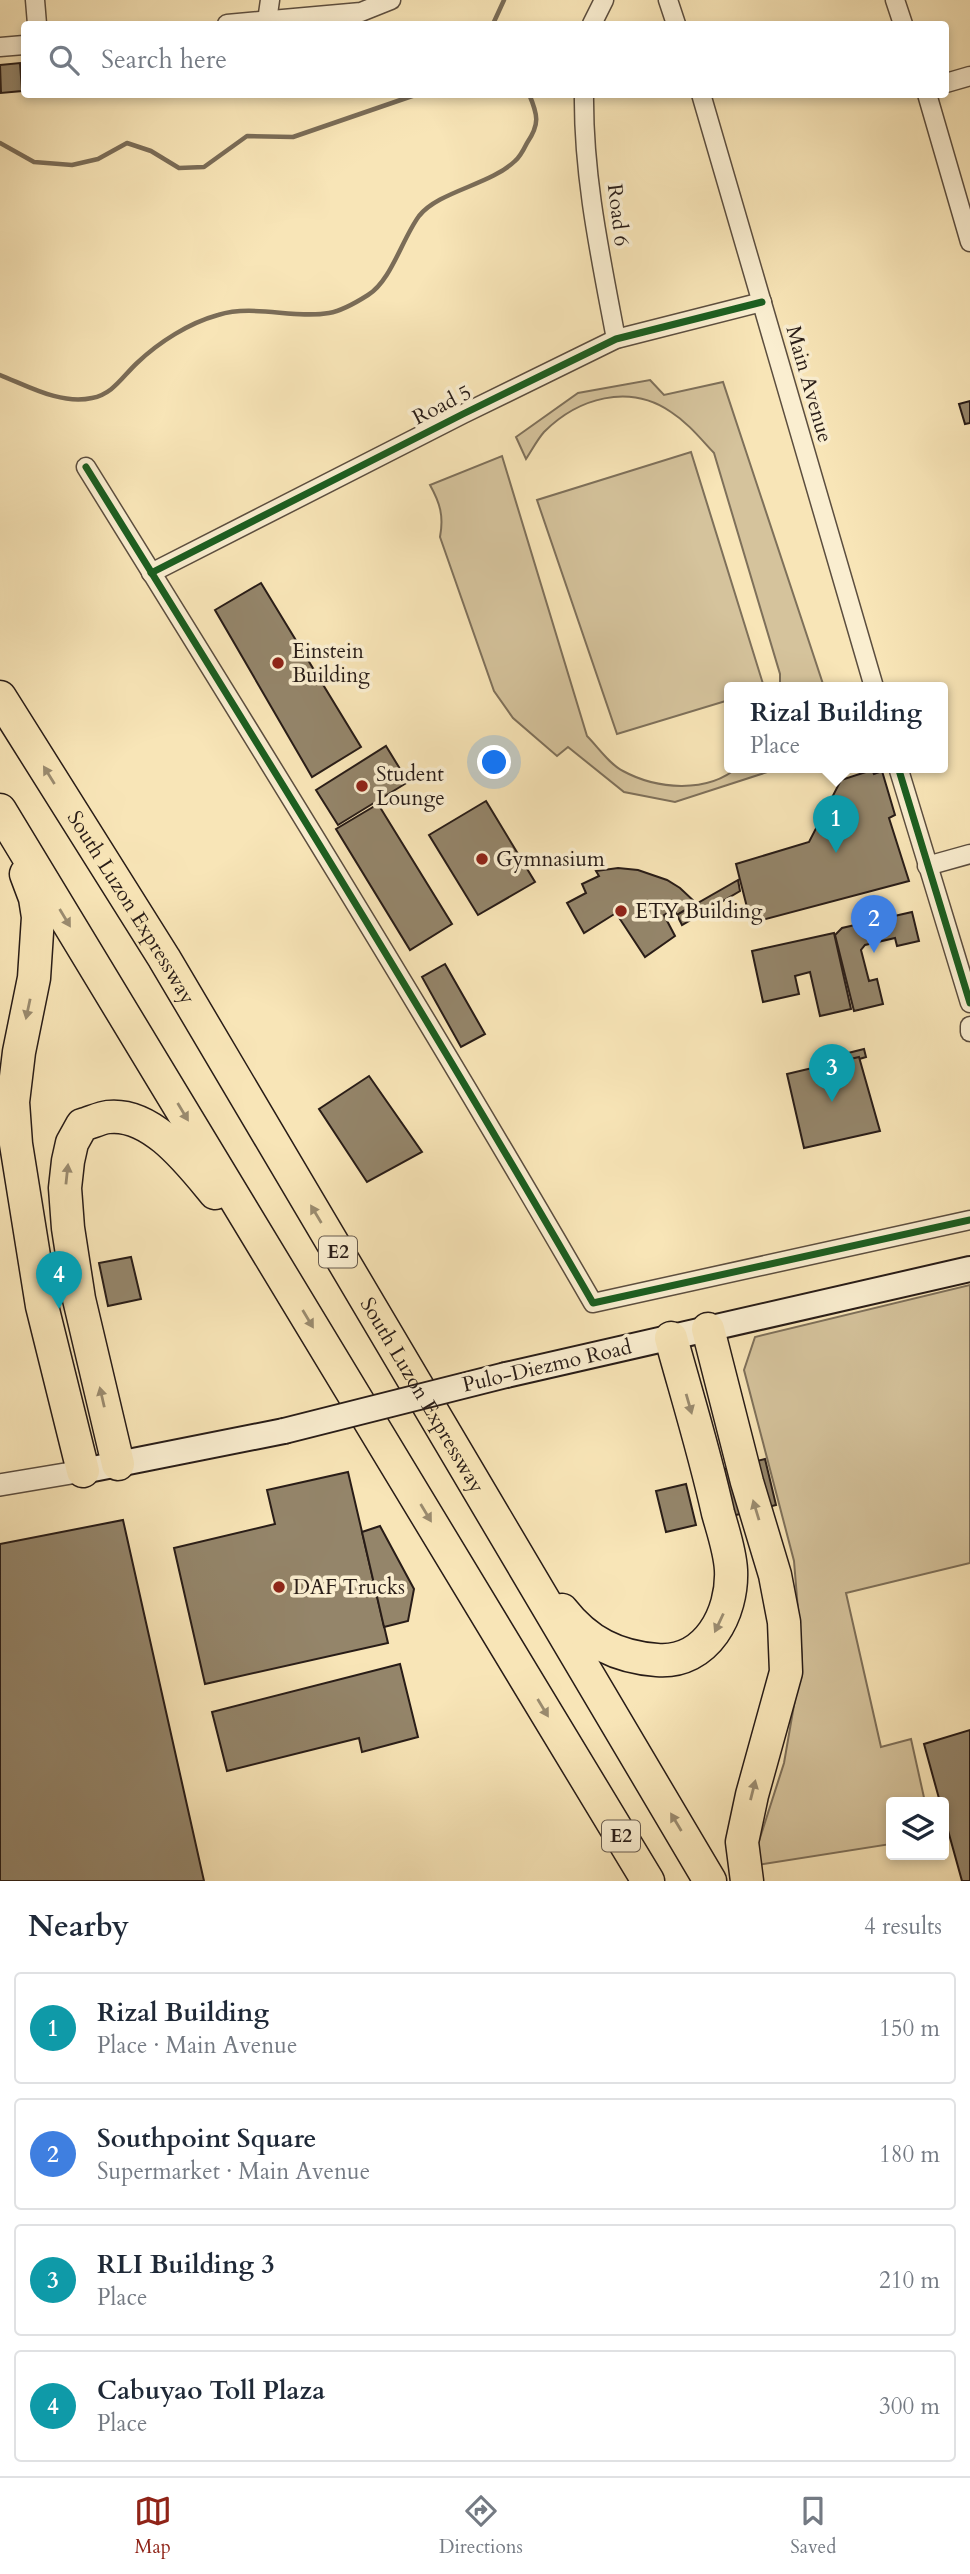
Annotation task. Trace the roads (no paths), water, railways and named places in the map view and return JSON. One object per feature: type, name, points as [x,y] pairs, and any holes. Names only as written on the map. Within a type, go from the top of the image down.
[{"type":"highway","name":"South Luzon Expressway","points":[[0,697],[164,958],[710,1881]]},
{"type":"highway","points":[[2,813],[35,898],[38,917],[34,978],[19,1052],[13,1102],[18,1157],[42,1306],[83,1471]]},
{"type":"highway","name":"E2","points":[[2,813],[648,1881]]},
{"type":"highway","points":[[118,1464],[79,1299],[68,1228],[65,1188],[68,1161],[72,1143],[82,1125],[109,1117],[136,1120],[162,1137],[199,1174],[272,1260]]},
{"type":"highway","points":[[708,1329],[747,1482],[775,1575],[784,1622],[786,1671],[742,1842],[747,1881]]},
{"type":"highway","points":[[513,1547],[569,1619],[606,1649],[632,1658],[666,1661],[694,1651],[713,1637],[729,1602],[731,1569],[713,1491],[671,1338]]},
{"type":"main road","name":"Pulo-Diezmo Road","points":[[83,1471],[284,1431],[506,1375],[970,1269]]},
{"type":"street","points":[[35,0],[37,21]]},
{"type":"street","points":[[267,20],[270,0]]},
{"type":"street","points":[[257,21],[361,12],[391,0]]},
{"type":"street","points":[[594,21],[604,0]]},
{"type":"street","points":[[668,0],[675,21]]},
{"type":"street","points":[[895,0],[902,21]]},
{"type":"street","points":[[0,47],[21,45]]},
{"type":"street","points":[[949,82],[970,76]]},
{"type":"street","name":"Road 6","points":[[584,98],[596,234],[616,339]]},
{"type":"street","name":"Main Avenue","points":[[702,98],[873,682]]},
{"type":"street","points":[[928,98],[970,242]]},
{"type":"street","name":"Road 5","points":[[151,573],[616,339],[762,302]]},
{"type":"street","points":[[86,467],[428,1023],[593,1303],[970,1220]]},
{"type":"street","points":[[900,773],[970,1003]]},
{"type":"street","points":[[927,866],[970,854]]},
{"type":"street","points":[[970,1026],[970,1032]]},
{"type":"street","name":"Pulo-Diezmo Road","points":[[0,1485],[83,1471]]},
{"type":"waterway","points":[[494,21],[504,0]]},
{"type":"waterway","points":[[0,143],[34,162],[72,165],[98,159],[127,143],[151,151],[179,168],[204,167],[247,136],[293,137],[406,98]]},
{"type":"waterway","points":[[0,375],[57,397],[92,398],[112,389],[137,363],[165,341],[207,318],[245,311],[329,313],[354,303],[376,289],[383,280],[413,225],[428,207],[505,169],[519,157],[536,125],[536,114],[530,98]]},
{"type":"place","name":"Einstein Building","points":[[278,663]]},
{"type":"place","name":"Student Lounge","points":[[362,786]]},
{"type":"place","name":"Rizal Building","points":[[836,853]]},
{"type":"place","name":"Gymnasium","points":[[482,859]]},
{"type":"place","name":"ETY Building","points":[[621,911]]},
{"type":"place","name":"Southpoint Square","points":[[874,953]]},
{"type":"place","name":"RLI Building 3","points":[[832,1102]]},
{"type":"place","name":"Cabuyao Toll Plaza","points":[[59,1309]]},
{"type":"place","name":"DAF Trucks","points":[[279,1587]]}]
